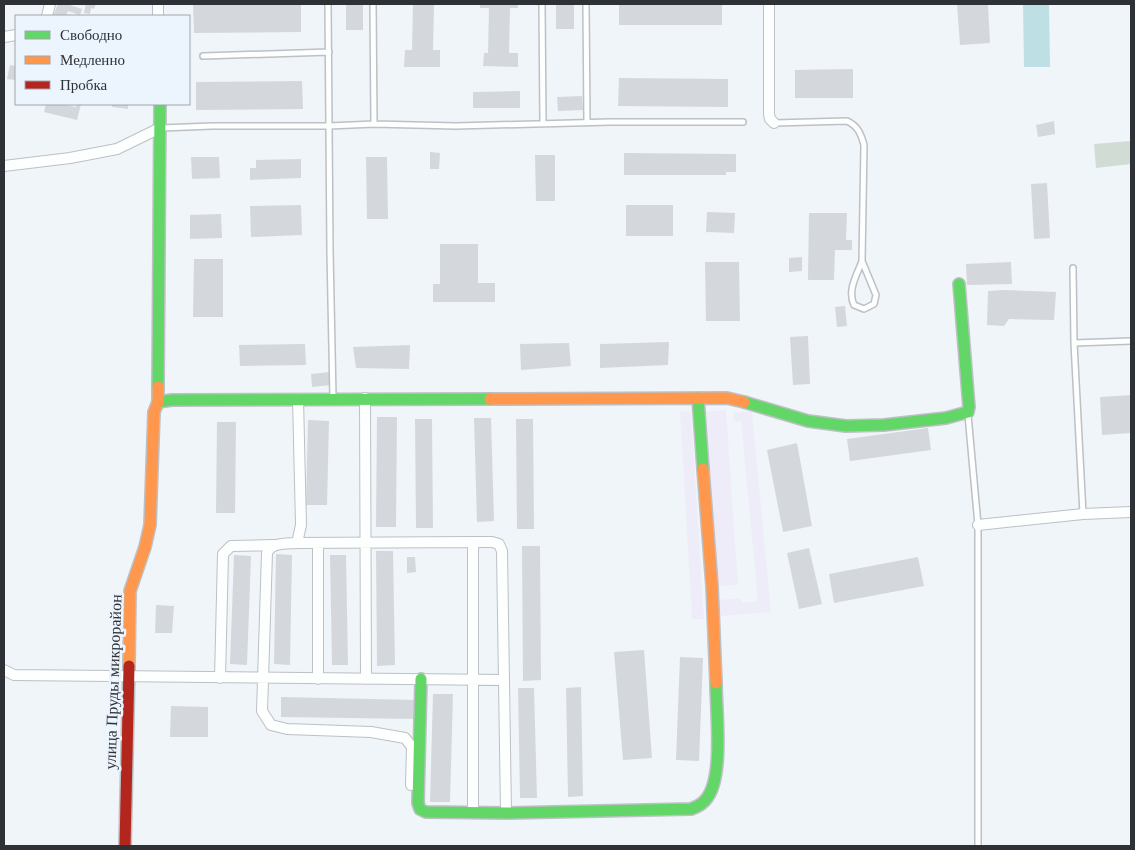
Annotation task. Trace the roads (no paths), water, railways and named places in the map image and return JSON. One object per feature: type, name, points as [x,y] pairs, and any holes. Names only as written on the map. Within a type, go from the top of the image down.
[{"type":"street","points":[[769,4],[769,114],[770,119],[774,123]]},
{"type":"street","name":"улица Пруды микрорайон","points":[[125,846],[130,591],[145,547],[150,525],[154,412],[158,402],[160,105]]},
{"type":"street","points":[[4,166],[70,158],[117,149],[160,128]]},
{"type":"street","points":[[158,402],[172,400],[365,398],[727,398],[747,401],[790,416],[821,423],[874,427],[951,417],[968,412],[969,407],[959,284]]},
{"type":"street","points":[[365,398],[366,679]]},
{"type":"street","points":[[421,680],[418,803],[420,809],[426,812],[506,813],[691,809],[701,806],[709,796],[716,765],[715,657],[698,398]]},
{"type":"street","points":[[297,543],[301,525],[298,399]]},
{"type":"street","points":[[978,525],[1083,514],[1131,512]]},
{"type":"street","points":[[473,542],[473,813]]},
{"type":"street","points":[[220,678],[223,554],[230,546],[297,543],[492,542],[499,544],[502,551],[506,813]]},
{"type":"street","points":[[318,543],[318,679]]},
{"type":"street","points":[[274,545],[269,548],[267,553],[262,711],[271,725],[287,730],[371,732],[405,738],[412,747],[410,785]]},
{"type":"street","points":[[4,670],[14,675],[504,680]]},
{"type":"lane","points":[[328,4],[333,399]]},
{"type":"lane","points":[[373,4],[374,124]]},
{"type":"lane","points":[[542,4],[543,124]]},
{"type":"lane","points":[[586,4],[587,123]]},
{"type":"lane","points":[[203,56],[329,52]]},
{"type":"lane","points":[[160,128],[374,124],[456,126],[743,122]]},
{"type":"lane","points":[[774,123],[847,122],[854,124],[861,135],[864,145],[862,260],[852,287],[851,299],[854,305],[864,309],[874,304],[876,295],[862,260]]},
{"type":"lane","points":[[1073,268],[1074,343],[1083,514]]},
{"type":"lane","points":[[1074,343],[1131,341]]},
{"type":"lane","points":[[968,412],[978,525],[978,846]]},
{"type":"water","points":[[1023,4],[1049,4],[1050,67],[1024,67]]}]
